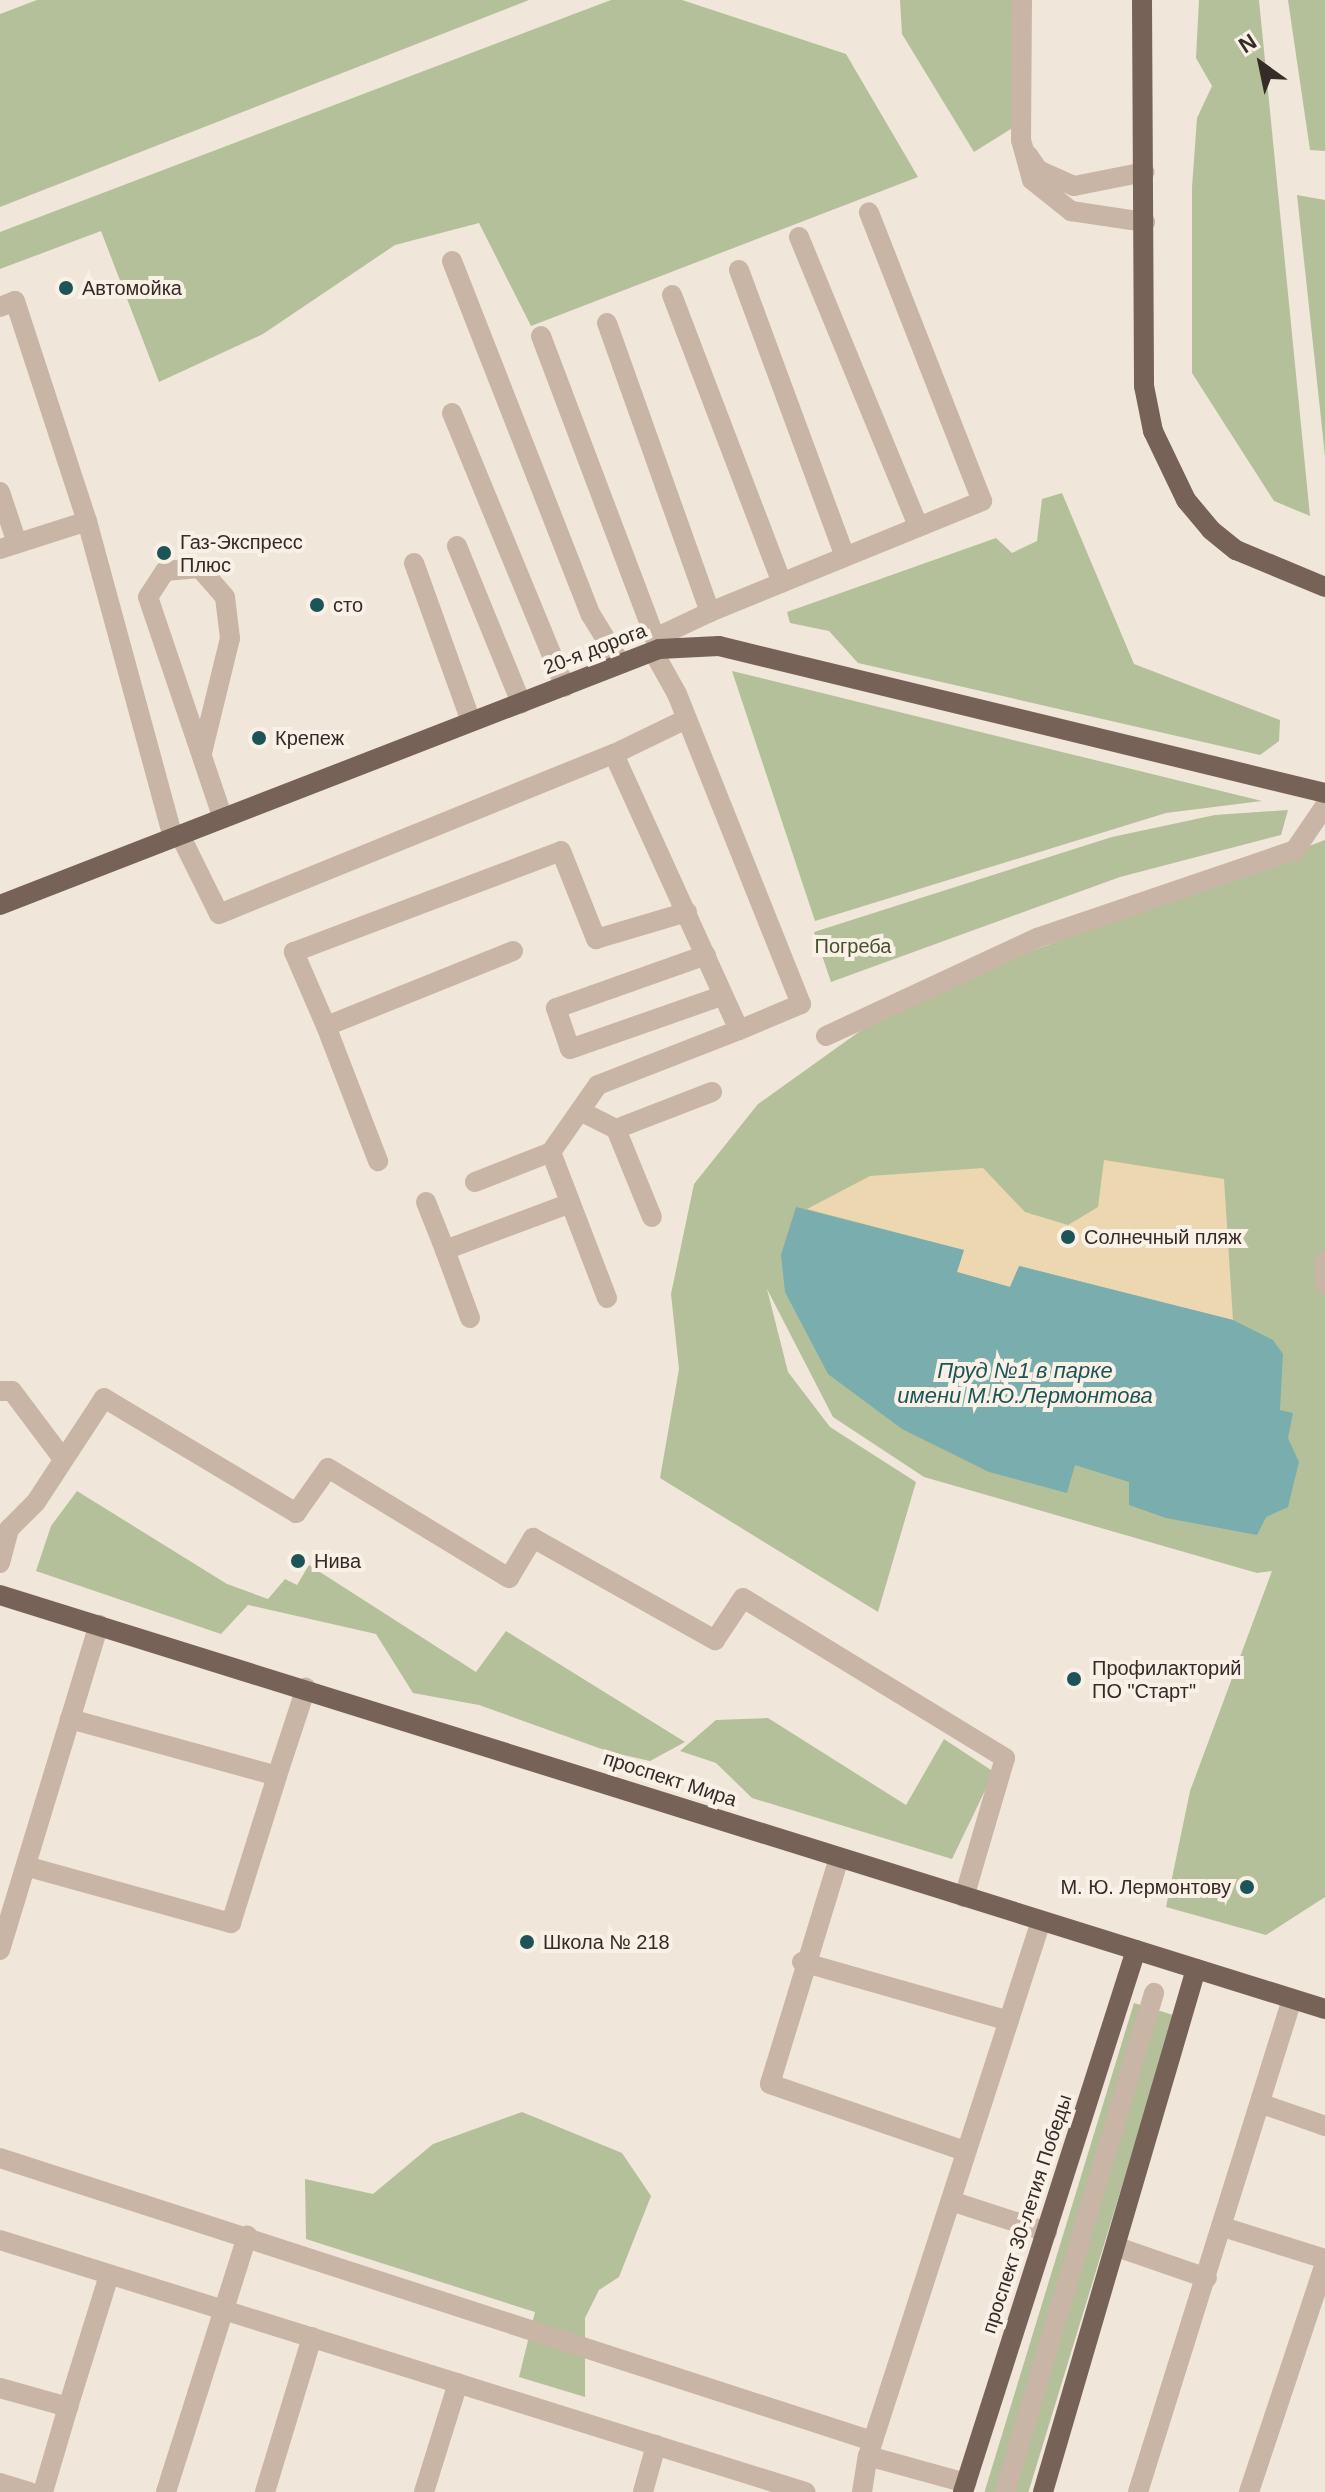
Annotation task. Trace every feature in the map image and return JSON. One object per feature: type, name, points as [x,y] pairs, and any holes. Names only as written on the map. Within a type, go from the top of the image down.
[{"type":"main road","points":[[1142,0],[1144,386],[1166,466],[1186,500],[1236,550],[1325,587]]},
{"type":"main road","name":"20-я дорога","points":[[0,905],[565,687],[656,646],[719,646],[1325,793]]},
{"type":"main road","name":"проспект Мира","points":[[0,1595],[306,1688],[1325,2009]]},
{"type":"main road","name":"проспект 30-летия Победы","points":[[964,2488],[1136,1950]]},
{"type":"main road","points":[[1043,2492],[1196,1969]]},
{"type":"street","points":[[1022,0],[1021,140],[1024,162],[1043,193],[1091,218],[1145,222]]},
{"type":"street","points":[[1021,140],[1038,170],[1074,186],[1145,172]]},
{"type":"street","points":[[656,646],[710,612],[982,501],[869,212]]},
{"type":"street","points":[[799,237],[918,526]]},
{"type":"street","points":[[452,261],[591,615],[621,664]]},
{"type":"street","points":[[739,270],[845,556]]},
{"type":"street","points":[[672,295],[782,583]]},
{"type":"street","points":[[0,307],[15,301],[87,521],[176,836],[219,914],[614,754],[684,720]]},
{"type":"street","points":[[607,323],[710,612]]},
{"type":"street","points":[[475,1182],[551,1152],[598,1085],[801,1004],[684,720],[541,336]]},
{"type":"street","points":[[452,413],[565,687]]},
{"type":"street","points":[[0,492],[9,546],[87,521]]},
{"type":"street","points":[[457,546],[521,703]]},
{"type":"street","points":[[414,563],[471,721]]},
{"type":"street","points":[[202,753],[230,638],[225,597],[200,568],[165,571],[148,597],[223,818]]},
{"type":"street","points":[[614,754],[739,1030]]},
{"type":"street","points":[[826,1036],[1037,938],[1295,850],[1325,806]]},
{"type":"street","points":[[378,1161],[294,952],[539,856],[561,851],[596,939],[687,912]]},
{"type":"street","points":[[326,1026],[513,951]]},
{"type":"street","points":[[706,955],[556,1008],[570,1049],[721,996]]},
{"type":"street","points":[[616,1129],[712,1092]]},
{"type":"street","points":[[580,1111],[616,1129],[652,1217]]},
{"type":"street","points":[[551,1152],[607,1298]]},
{"type":"street","points":[[426,1202],[470,1318]]},
{"type":"street","points":[[445,1250],[571,1203]]},
{"type":"street","points":[[1325,1260],[1325,1285]]},
{"type":"street","points":[[0,1391],[12,1391],[63,1459]]},
{"type":"street","points":[[0,1563],[5,1527],[63,1459],[104,1398],[296,1513],[328,1468],[509,1578],[533,1538],[715,1640],[743,1598],[1005,1758],[964,1897]]},
{"type":"street","points":[[0,1950],[8,1903],[29,1867],[99,1625]]},
{"type":"street","points":[[29,1867],[231,1923],[306,1688]]},
{"type":"street","points":[[70,1719],[277,1776]]},
{"type":"street","points":[[839,1858],[802,1962],[770,2084],[965,2151]]},
{"type":"street","points":[[862,2492],[870,2449],[1041,1921]]},
{"type":"street","points":[[802,1962],[1009,2021]]},
{"type":"street","points":[[1005,2492],[1154,1993]]},
{"type":"street","points":[[1138,2492],[1262,2104],[1292,1999]]},
{"type":"street","points":[[1262,2104],[1325,2126]]},
{"type":"street","points":[[0,2158],[247,2236],[870,2449],[964,2488]]},
{"type":"street","points":[[951,2201],[1047,2232]]},
{"type":"street","points":[[1223,2227],[1325,2262],[1249,2492]]},
{"type":"street","points":[[166,2492],[247,2236]]},
{"type":"street","points":[[0,2240],[805,2492]]},
{"type":"street","points":[[1117,2247],[1207,2278]]},
{"type":"street","points":[[43,2492],[109,2275]]},
{"type":"street","points":[[265,2492],[312,2337]]},
{"type":"street","points":[[424,2492],[458,2383]]},
{"type":"street","points":[[0,2388],[68,2407]]},
{"type":"street","points":[[643,2492],[656,2445]]},
{"type":"street","points":[[0,2483],[30,2492]]},
{"type":"green space","points":[[37,0],[529,0],[0,207],[0,14]]},
{"type":"green space","points":[[611,0],[682,0],[846,54],[918,177],[531,326],[479,223],[395,245],[263,334],[159,382],[101,231],[0,269],[0,232]]},
{"type":"green space","points":[[900,0],[1012,0],[1014,127],[974,152],[902,34]]},
{"type":"green space","points":[[1199,0],[1259,0],[1310,516],[1274,501],[1192,373],[1192,187],[1197,118],[1212,86],[1196,58]]},
{"type":"green space","points":[[1288,0],[1325,0],[1325,151],[1310,150]]},
{"type":"green space","points":[[1297,195],[1325,200],[1325,456]]},
{"type":"green space","points":[[1062,493],[1134,664],[1280,720],[1279,741],[1260,755],[858,663],[829,631],[790,623],[787,612],[996,538],[1012,553],[1037,541],[1042,499]]},
{"type":"green space","points":[[732,671],[1262,801],[1166,813],[815,921]]},
{"type":"green space","name":"Погреба","points":[[1288,810],[1281,835],[1120,877],[831,982],[814,932],[1112,837],[1215,815]]},
{"type":"green space","points":[[1325,840],[1325,1897],[1266,1935],[1166,1907],[1190,1791],[1272,1571],[1257,1573],[924,1477],[833,1417],[767,1289],[788,1372],[830,1427],[916,1482],[878,1612],[660,1478],[679,1369],[671,1294],[694,1184],[758,1104],[905,999]]},
{"type":"green space","points":[[77,1491],[227,1584],[268,1599],[285,1579],[297,1585],[309,1565],[476,1672],[506,1631],[685,1742],[650,1761],[610,1752],[479,1705],[413,1693],[376,1634],[248,1605],[221,1634],[36,1571],[51,1526]]},
{"type":"green space","points":[[768,1718],[906,1805],[944,1739],[994,1772],[952,1859],[752,1798],[716,1763],[680,1751],[716,1720]]},
{"type":"green space","points":[[1134,2003],[1174,2015],[1028,2492],[984,2492]]},
{"type":"green space","points":[[522,2112],[622,2153],[651,2196],[619,2277],[599,2290],[585,2318],[585,2397],[519,2377],[535,2312],[306,2239],[305,2179],[373,2194],[433,2144]]},
{"type":"sand","name":"Солнечный пляж","points":[[1104,1160],[1224,1179],[1233,1320],[1020,1266],[1010,1287],[957,1272],[963,1250],[807,1209],[870,1176],[983,1168],[1025,1212],[1068,1225],[1098,1207]]},
{"type":"water","name":"Пруд №1 в парке имени М.Ю.Лермонтова","points":[[796,1207],[964,1250],[957,1272],[1010,1287],[1019,1266],[1233,1320],[1273,1340],[1283,1354],[1280,1410],[1293,1413],[1288,1438],[1299,1462],[1288,1507],[1266,1517],[1257,1535],[1166,1518],[1129,1505],[1129,1482],[1075,1465],[1067,1493],[989,1472],[902,1429],[828,1374],[785,1292],[781,1255]]},
{"type":"place","name":"Автомойка","points":[[66,288]]},
{"type":"place","name":"Газ-Экспресс Плюс","points":[[164,553]]},
{"type":"place","name":"сто","points":[[317,605]]},
{"type":"place","name":"Крепеж","points":[[259,738]]},
{"type":"place","name":"Солнечный пляж","points":[[1068,1237]]},
{"type":"place","name":"Нива","points":[[298,1561]]},
{"type":"place","name":"Профилакторий ПО \"Старт\"","points":[[1074,1679]]},
{"type":"place","name":"М. Ю. Лермонтову","points":[[1247,1887]]},
{"type":"place","name":"Школа № 218","points":[[527,1942]]}]
